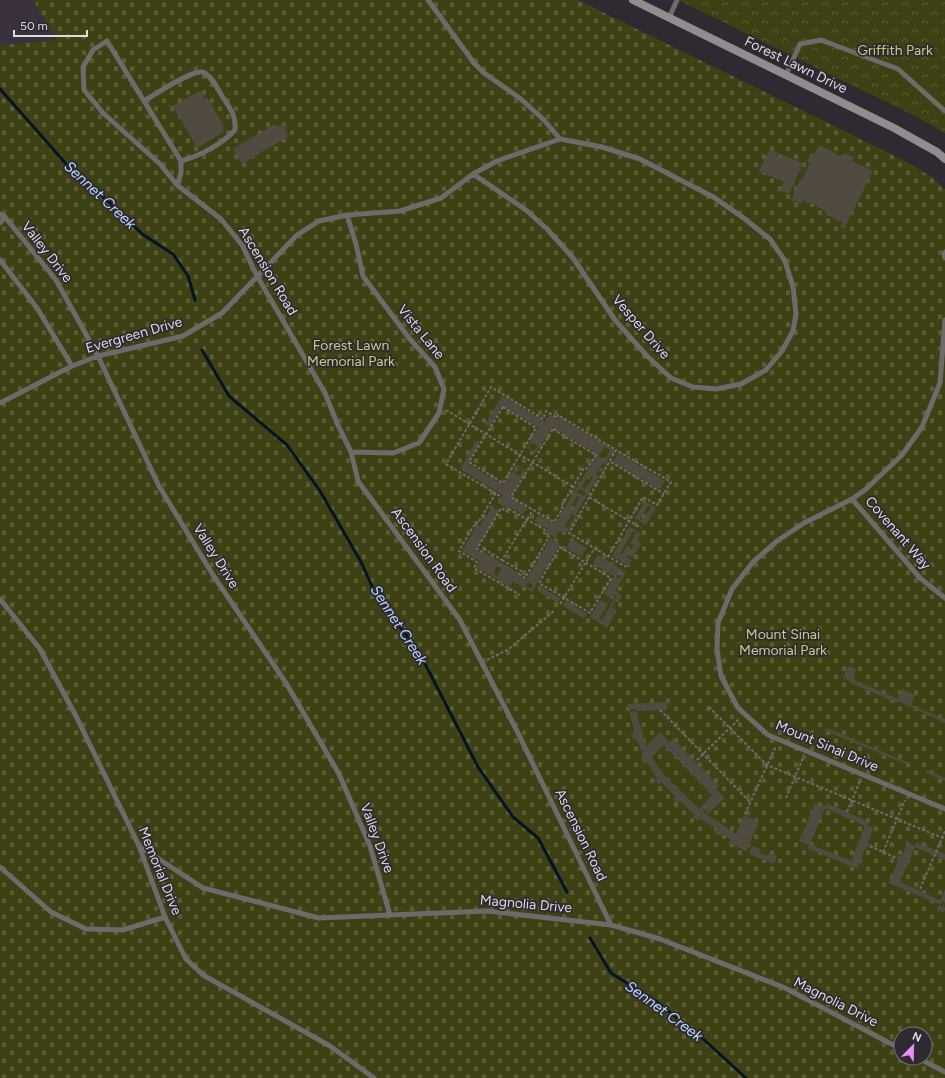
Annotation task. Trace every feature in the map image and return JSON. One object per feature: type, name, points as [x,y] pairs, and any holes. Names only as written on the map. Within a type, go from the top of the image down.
[{"type":"street","name":"Forest Lawn Drive","points":[[633,0],[894,128],[937,152],[945,159]]},
{"type":"lane","points":[[428,0],[474,63],[484,73],[521,99],[544,120],[560,139]]},
{"type":"lane","points":[[669,18],[677,0]]},
{"type":"lane","points":[[786,75],[800,44],[821,40],[898,69],[945,111]]},
{"type":"lane","name":"Ascension Road","points":[[144,101],[107,41],[93,50],[83,67],[84,90],[103,113],[160,164],[177,185],[222,219],[242,245],[257,276],[326,393],[351,452],[358,480],[460,620],[611,924]]},
{"type":"lane","points":[[177,185],[181,173],[181,161],[144,101],[192,74],[202,72],[207,75],[236,118],[235,130],[230,136],[196,157],[181,161]]},
{"type":"lane","name":"Evergreen Drive","points":[[0,403],[72,366],[98,356],[183,336],[222,313],[297,235],[319,221],[347,215],[400,211],[441,198],[473,174],[497,160],[560,139]]},
{"type":"lane","name":"Vesper Drive","points":[[473,174],[526,210],[547,229],[573,258],[615,320],[647,356],[671,378],[693,387],[716,389],[742,384],[766,370],[782,351],[793,331],[796,314],[793,286],[785,261],[770,239],[715,198],[640,159],[602,147],[560,139]]},
{"type":"lane","name":"Vista Lane","points":[[347,215],[356,244],[363,276],[409,338],[435,367],[444,388],[439,414],[419,443],[393,453],[351,452]]},
{"type":"lane","name":"Valley Drive","points":[[0,223],[2,216]]},
{"type":"lane","name":"Valley Drive","points":[[2,216],[56,280],[98,356],[159,486],[213,575],[286,683],[339,774],[370,846],[390,915]]},
{"type":"lane","points":[[945,252],[945,258]]},
{"type":"lane","points":[[0,260],[37,308],[72,366]]},
{"type":"lane","name":"Mount Sinai Drive","points":[[945,320],[942,384],[922,427],[902,455],[865,490],[852,499],[804,523],[778,540],[753,562],[732,590],[718,623],[717,649],[721,676],[738,708],[768,735],[945,809]]},
{"type":"lane","name":"Covenant Way","points":[[852,499],[920,578],[945,598]]},
{"type":"lane","name":"Memorial Drive","points":[[0,599],[40,649],[77,718],[139,846],[165,917],[186,959],[203,975],[330,1046],[374,1078]]},
{"type":"lane","name":"Magnolia Drive","points":[[139,846],[203,888],[319,918],[487,911],[611,924],[660,939],[785,988],[893,1045]]},
{"type":"lane","points":[[0,867],[51,912],[86,928],[123,930],[165,917]]},
{"type":"lane","points":[[933,1066],[945,1072]]},
{"type":"path","points":[[500,496],[446,464],[492,387],[543,419],[546,412],[557,418],[558,415],[671,482],[657,505],[643,497],[608,557]]},
{"type":"path","points":[[440,407],[574,488]]},
{"type":"path","points":[[503,408],[536,428],[520,455],[503,483],[469,462],[503,408]]},
{"type":"path","points":[[553,428],[596,454],[586,469],[584,468],[554,522],[511,497],[533,463],[553,428]]},
{"type":"path","points":[[616,450],[611,462],[568,533],[626,567]]},
{"type":"path","points":[[611,462],[664,494]]},
{"type":"path","points":[[496,494],[478,523],[476,522],[459,551],[477,562],[474,568],[520,595]]},
{"type":"path","points":[[590,497],[641,528]]},
{"type":"path","points":[[501,508],[508,512],[509,509],[545,530],[543,532],[549,537],[525,578],[519,574],[521,571],[502,560],[484,549],[482,552],[477,549],[501,508]]},
{"type":"path","points":[[502,560],[533,510]]},
{"type":"path","points":[[560,547],[611,578],[590,613],[564,598],[540,583],[560,547]]},
{"type":"path","points":[[560,604],[594,549]]},
{"type":"path","points":[[482,663],[509,649],[555,610]]},
{"type":"path","points":[[709,707],[768,765],[944,838]]},
{"type":"path","points":[[660,710],[751,803]]},
{"type":"path","points":[[697,760],[744,713]]},
{"type":"path","points":[[745,814],[779,739]]},
{"type":"path","points":[[786,798],[806,751]]},
{"type":"path","points":[[847,812],[863,775]]},
{"type":"path","points":[[883,852],[908,793]]},
{"type":"path","points":[[920,889],[944,838],[945,831]]},
{"type":"path","points":[[870,846],[896,858]]},
{"type":"shaded area","points":[[0,0],[33,0],[57,40],[0,45]]},
{"type":"green space","name":"Forest Lawn Memorial Park","points":[[33,0],[578,0],[907,162],[933,178],[945,189],[945,1078],[0,1078],[0,45],[57,40]]},
{"type":"green space","name":"Griffith Park","points":[[678,0],[945,0],[945,133],[917,117]]},
{"type":"building","points":[[200,91],[205,95],[203,96],[204,99],[207,97],[225,128],[222,130],[224,132],[197,148],[173,106]]},
{"type":"building","points":[[275,124],[277,127],[282,124],[289,136],[242,164],[233,149]]},
{"type":"building","points":[[819,145],[843,157],[845,153],[854,157],[852,161],[873,171],[844,229],[840,227],[843,223],[825,214],[826,211],[803,200],[801,204],[797,202],[798,198],[796,202],[791,200],[800,179],[802,180],[810,163],[807,162],[811,153],[814,154]]},
{"type":"building","points":[[770,149],[778,153],[776,156],[781,158],[783,155],[804,164],[800,167],[801,168],[789,194],[780,190],[784,182],[759,171]]},
{"type":"building","points":[[502,396],[546,422],[550,415],[558,420],[559,417],[614,450],[606,463],[608,464],[600,478],[598,477],[566,534],[560,531],[556,538],[546,532],[548,529],[534,521],[539,515],[555,524],[597,454],[553,427],[535,453],[527,448],[538,427],[502,406],[490,427],[485,424]],"holes":[[[532,443],[538,446],[534,451],[529,448]],[[604,447],[610,450],[605,460],[599,457]],[[603,463],[606,465],[603,469],[600,467]],[[599,470],[602,472],[599,476],[596,474]],[[589,475],[593,477],[585,489],[582,487]],[[579,489],[586,493],[584,496],[577,492]],[[577,496],[580,498],[573,510],[570,508]],[[572,514],[575,516],[568,528],[565,526]]]},
{"type":"building","points":[[477,440],[480,442],[468,464],[503,485],[517,465],[527,471],[525,471],[511,498],[526,507],[523,515],[509,506],[508,509],[498,503],[503,495],[460,469]],"holes":[[[518,467],[523,470],[520,476],[514,473]]]},
{"type":"building","points":[[618,453],[665,481],[660,490],[613,462]]},
{"type":"building","points":[[645,501],[656,508],[646,525],[635,518]],"holes":[[[648,505],[651,507],[643,520],[640,519]]]},
{"type":"building","points":[[492,507],[499,511],[476,550],[484,554],[485,553],[519,573],[517,575],[526,580],[551,538],[560,544],[532,592],[513,581],[510,587],[476,567],[480,561],[462,551],[477,525],[480,526]],"holes":[[[498,564],[502,566],[497,576],[493,574]],[[528,582],[533,585],[531,589],[526,586]]]},
{"type":"building","points":[[630,527],[641,534],[637,540],[642,543],[632,557],[629,554],[627,557],[632,560],[628,566],[612,556]],"holes":[[[633,531],[636,533],[630,543],[634,545],[631,549],[627,546],[622,555],[620,554]]]},
{"type":"building","points":[[572,539],[587,548],[581,557],[566,548]]},
{"type":"building","points":[[598,555],[626,572],[616,590],[622,597],[618,603],[615,601],[612,607],[617,611],[607,628],[590,617],[600,600],[608,604],[599,619],[602,620],[617,595],[614,594],[611,599],[604,594],[614,576],[593,564]],"holes":[[[620,571],[623,572],[619,579],[616,578]]]},
{"type":"building","points":[[541,587],[560,598],[558,603],[538,591]]},
{"type":"building","points":[[566,601],[587,614],[586,616],[583,618],[563,606]]},
{"type":"building","points":[[848,666],[856,669],[852,679],[898,699],[902,689],[915,695],[911,705],[945,719],[945,723],[898,701],[897,703],[849,682],[850,681],[843,678]]},
{"type":"building","points":[[667,702],[667,710],[636,711],[636,709],[628,709],[628,704]]},
{"type":"building","points":[[636,711],[646,746],[660,732],[669,742],[673,739],[719,786],[716,789],[725,798],[708,814],[704,809],[702,811],[736,834],[744,815],[759,822],[746,851],[729,843],[731,840],[722,834],[720,836],[714,833],[717,829],[700,819],[698,821],[693,817],[695,815],[680,801],[678,803],[673,799],[675,796],[661,782],[659,785],[654,780],[657,778],[647,762],[644,764],[641,758],[644,756],[636,739],[633,740],[631,734],[635,733],[629,712]],"holes":[[[663,745],[712,795],[699,809],[661,772],[652,757]]]},
{"type":"building","points":[[827,728],[909,763],[908,765],[826,731]]},
{"type":"building","points":[[927,770],[945,778],[945,781],[926,773]]},
{"type":"building","points":[[815,803],[825,807],[826,803],[869,822],[867,825],[874,828],[867,842],[870,844],[868,848],[866,847],[857,869],[807,848],[809,845],[799,841]],"holes":[[[825,808],[865,826],[851,861],[810,844]]]},
{"type":"building","points":[[916,842],[945,854],[945,860],[915,847],[900,882],[940,900],[945,889],[945,903],[942,901],[941,905],[889,883],[898,861],[896,860],[898,855],[901,857],[908,843],[915,846]]},
{"type":"building","points":[[752,846],[761,849],[759,853],[767,856],[769,853],[777,856],[774,864],[749,854]]},
{"type":"building","points":[[942,906],[945,909],[942,912],[939,909]]},
{"type":"waterway","name":"Sennet Creek","points":[[0,89],[75,174],[115,207],[142,234],[173,254],[188,276],[195,300]]},
{"type":"waterway","name":"Sennet Creek","points":[[202,350],[229,396],[287,445],[320,491],[361,562],[376,595],[419,652],[478,767],[513,817],[538,838],[567,892]]},
{"type":"waterway","name":"Sennet Creek","points":[[590,938],[611,973],[657,1002],[701,1037],[746,1078]]},
{"type":"park label","name":"Mount Sinai Memorial Park","points":[[783,642]]}]
